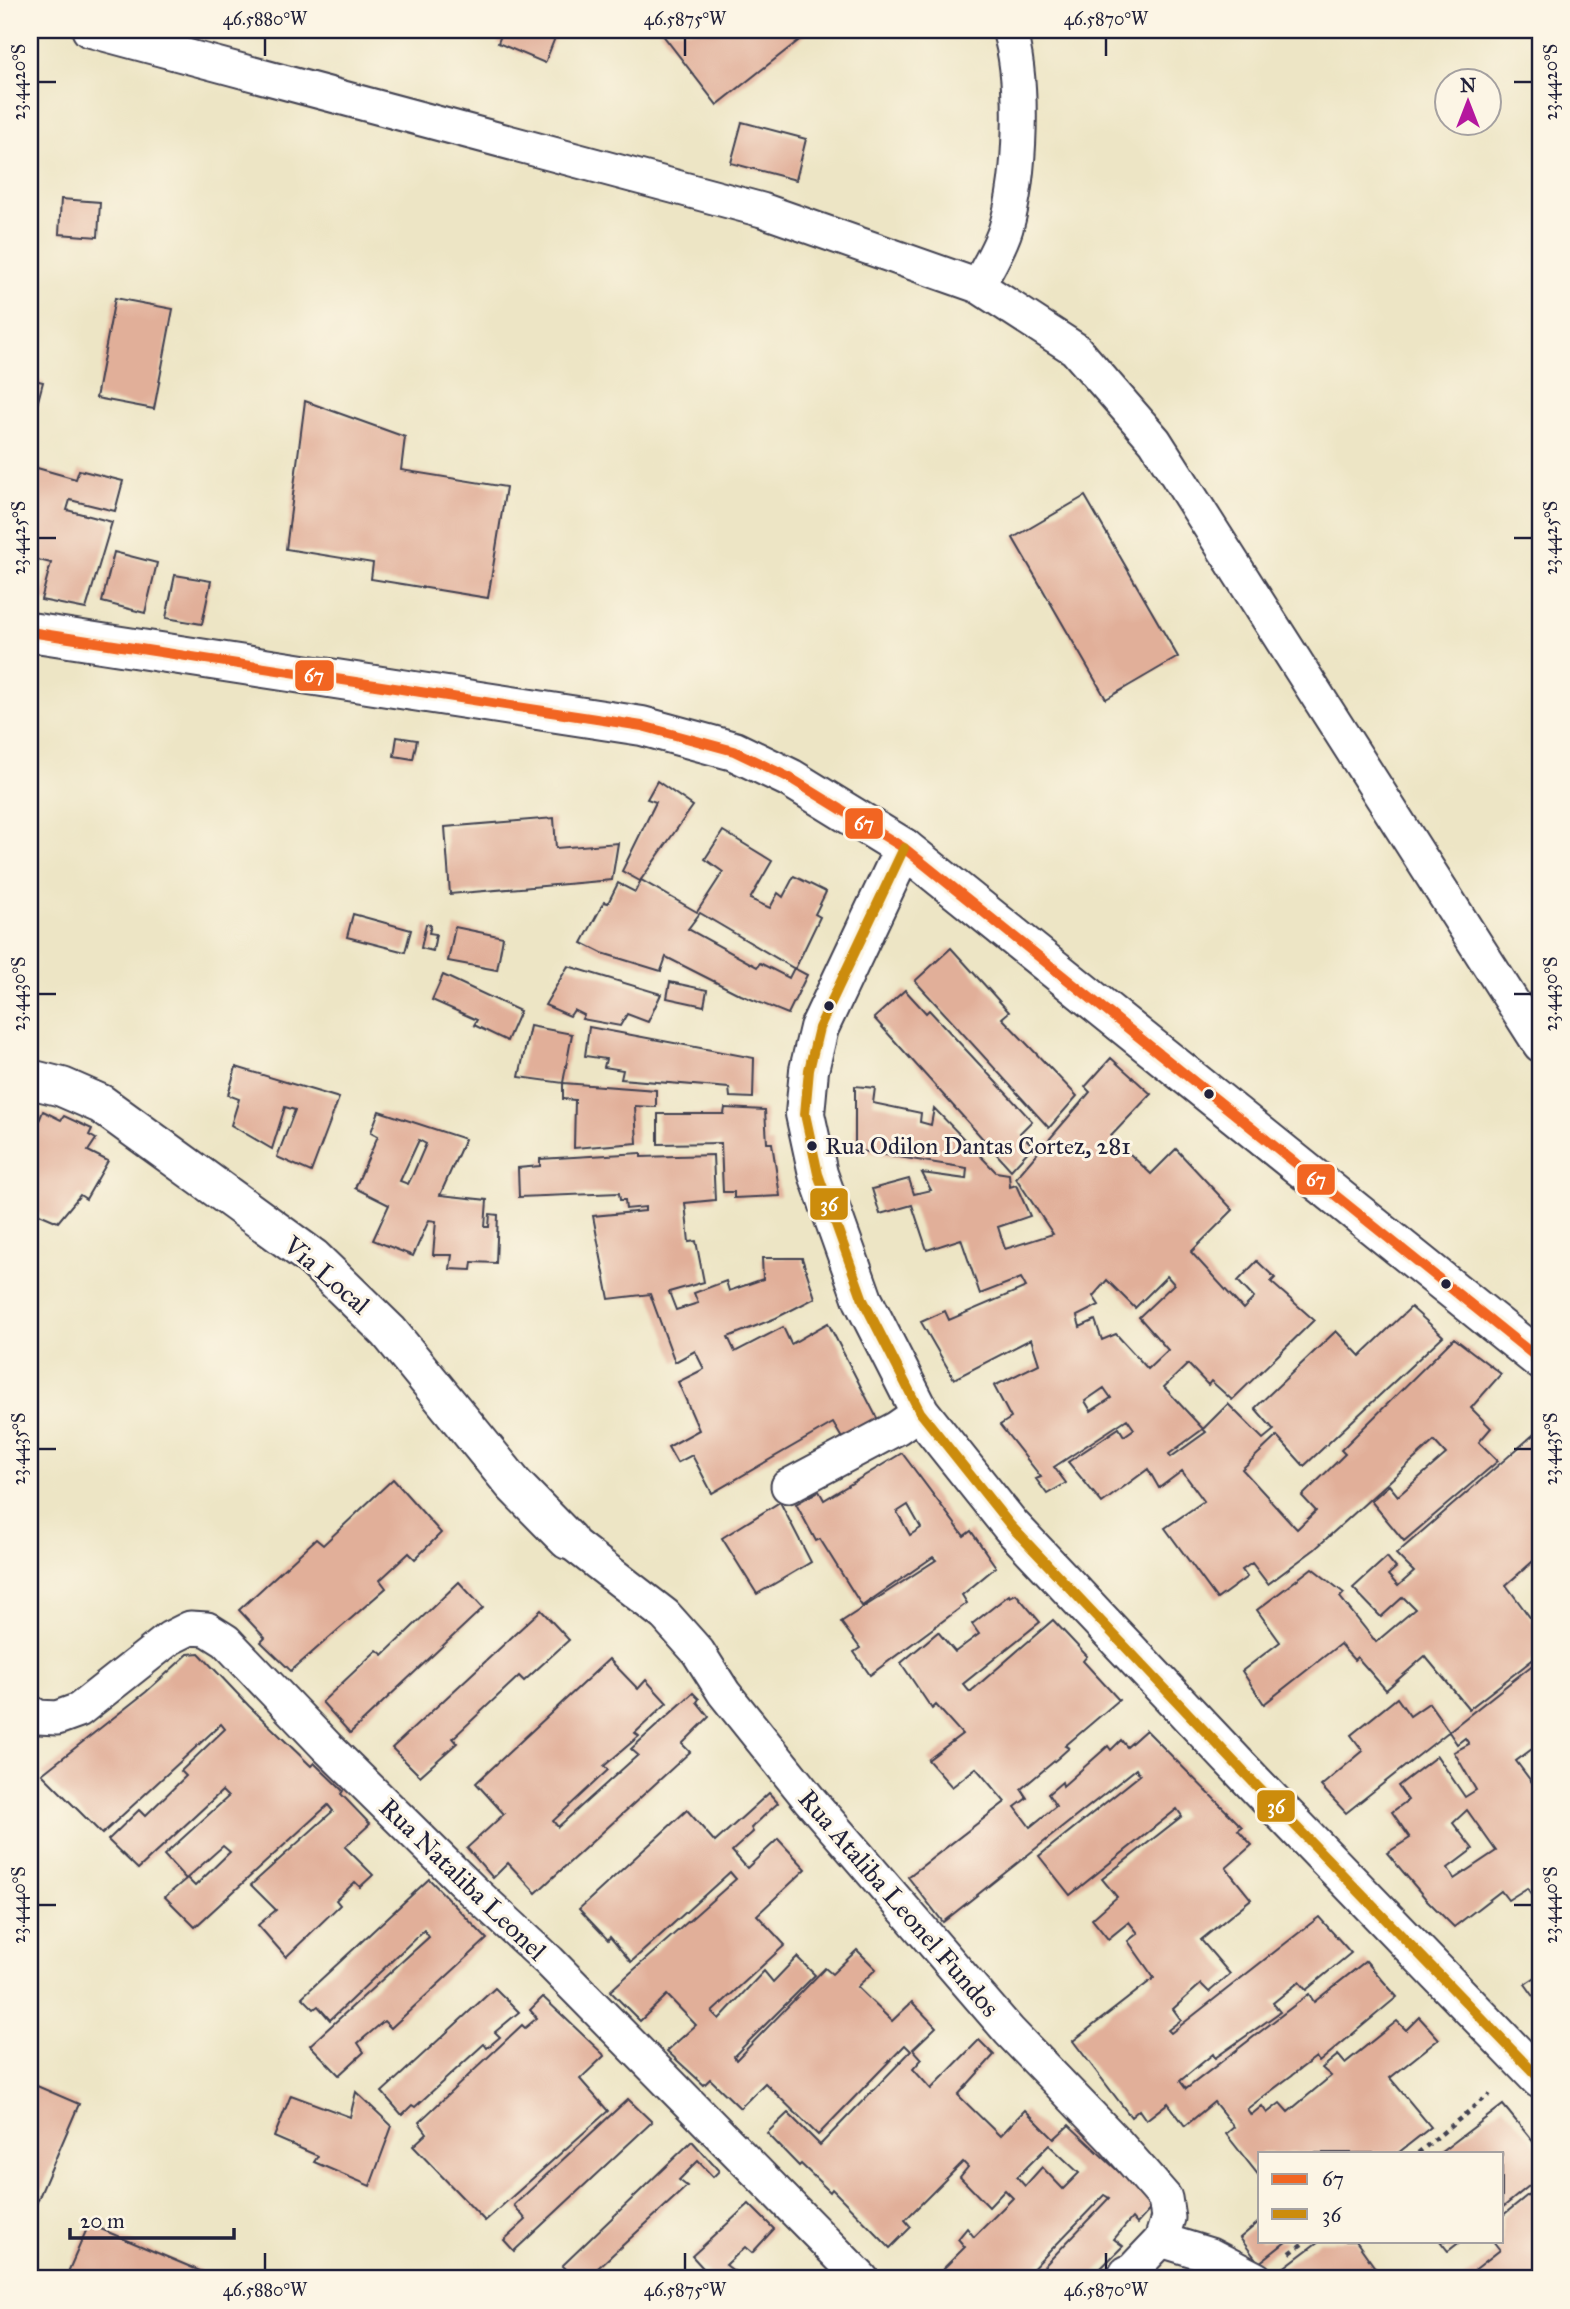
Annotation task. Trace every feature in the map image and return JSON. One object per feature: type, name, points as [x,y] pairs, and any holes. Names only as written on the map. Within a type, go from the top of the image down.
[{"type":"street","points":[[30,632],[642,726],[734,751],[790,779],[904,848],[1540,1360]]},
{"type":"street","points":[[904,848],[819,1028],[809,1070],[805,1114],[818,1174],[863,1300],[920,1412],[1011,1526],[1533,2072]]},
{"type":"street","name":"Via Local","points":[[30,1079],[62,1087],[102,1104],[313,1258],[389,1332],[513,1485],[568,1540]]},
{"type":"lane","points":[[89,30],[762,210],[978,286],[1075,349],[1155,441],[1540,1045]]},
{"type":"lane","points":[[978,286],[1005,230],[1017,170],[1019,100],[1010,30]]},
{"type":"lane","points":[[788,1486],[897,1428],[920,1412]]},
{"type":"lane","name":"Rua Ataliba Leonel Fundos","points":[[568,1540],[665,1615],[698,1652],[738,1711],[817,1809],[1009,2031],[1115,2141],[1165,2198],[1168,2218],[1161,2240]]},
{"type":"lane","name":"Rua Nataliba Leonel","points":[[30,1712],[38,1717],[57,1718],[79,1710],[170,1638],[190,1628],[207,1629],[226,1641],[327,1747],[472,1890],[549,1961],[635,2052],[862,2279]]},
{"type":"lane","points":[[1128,2278],[1161,2240],[1210,2255],[1255,2279]]},
{"type":"path","points":[[1419,2152],[1533,2072]]},
{"type":"building","points":[[503,30],[558,30],[545,63],[498,43]]},
{"type":"building","points":[[659,30],[812,30],[717,105]]},
{"type":"building","points":[[742,122],[806,139],[796,180],[731,163]]},
{"type":"building","points":[[61,199],[100,202],[98,237],[59,234]]},
{"type":"building","points":[[115,298],[173,309],[154,409],[96,398]]},
{"type":"building","points":[[30,379],[43,382],[31,427],[30,427]]},
{"type":"building","points":[[305,401],[405,437],[401,470],[506,487],[488,598],[371,579],[373,563],[286,549]]},
{"type":"building","points":[[30,466],[76,479],[79,470],[123,481],[115,511],[70,500],[67,510],[112,522],[86,609],[41,600],[51,563],[30,558]]},
{"type":"building","points":[[1085,496],[1178,657],[1106,699],[1013,538]]},
{"type":"building","points":[[114,552],[157,563],[145,613],[102,602]]},
{"type":"building","points":[[175,575],[211,581],[202,624],[166,618]]},
{"type":"building","points":[[397,737],[417,740],[413,759],[394,756]]},
{"type":"building","points":[[657,781],[693,806],[640,881],[622,871],[656,802],[647,799]]},
{"type":"building","points":[[554,818],[556,848],[618,843],[612,880],[450,894],[445,827]]},
{"type":"building","points":[[723,831],[772,861],[750,899],[770,908],[778,893],[783,897],[794,876],[826,892],[815,914],[820,917],[795,969],[807,975],[788,1014],[741,995],[666,957],[661,971],[602,953],[582,943],[604,902],[608,903],[618,883],[635,892],[641,880],[697,912],[723,872],[705,859]],"holes":[[[700,913],[794,968],[789,978],[760,963],[757,967],[688,929]]]},
{"type":"building","points":[[353,914],[411,930],[405,952],[347,937]]},
{"type":"building","points":[[426,924],[431,925],[429,933],[436,934],[433,951],[421,948]]},
{"type":"building","points":[[455,927],[503,937],[497,970],[448,961]]},
{"type":"building","points":[[951,948],[1009,1012],[1002,1018],[1077,1096],[1049,1128],[915,981]]},
{"type":"building","points":[[568,966],[661,994],[648,1022],[627,1014],[620,1026],[582,1019],[584,1015],[574,1010],[570,1016],[545,1005]]},
{"type":"building","points":[[443,975],[520,1011],[507,1041],[474,1025],[477,1020],[432,1000]]},
{"type":"building","points":[[670,982],[707,990],[704,1006],[667,998]]},
{"type":"building","points":[[905,990],[926,1013],[929,1010],[1032,1121],[1020,1133],[1033,1146],[1011,1170],[874,1018]]},
{"type":"building","points":[[530,1026],[572,1034],[563,1083],[519,1077]]},
{"type":"building","points":[[589,1027],[754,1058],[753,1098],[730,1097],[729,1088],[621,1079],[623,1070],[604,1067],[606,1059],[585,1056]]},
{"type":"building","points":[[1111,1058],[1151,1094],[1111,1136],[1151,1174],[1176,1149],[1233,1210],[1191,1252],[1243,1309],[1254,1298],[1238,1281],[1257,1261],[1275,1278],[1271,1282],[1314,1320],[1232,1400],[1211,1381],[1208,1385],[1188,1364],[1164,1387],[1203,1429],[1228,1404],[1263,1439],[1274,1430],[1255,1408],[1336,1331],[1360,1356],[1411,1307],[1443,1336],[1304,1466],[1277,1436],[1242,1469],[1297,1529],[1316,1511],[1302,1496],[1345,1454],[1341,1450],[1454,1338],[1501,1374],[1471,1408],[1491,1428],[1479,1442],[1498,1461],[1404,1541],[1371,1501],[1389,1485],[1398,1496],[1446,1454],[1434,1441],[1315,1549],[1268,1584],[1252,1563],[1242,1570],[1247,1577],[1217,1599],[1165,1528],[1204,1501],[1182,1471],[1159,1488],[1148,1469],[1102,1503],[1068,1462],[1119,1428],[1124,1436],[1134,1429],[1127,1419],[1054,1467],[1066,1483],[1047,1494],[1036,1479],[1041,1477],[1000,1425],[1011,1418],[994,1386],[1039,1364],[1031,1339],[954,1379],[921,1322],[945,1311],[949,1320],[1026,1287],[1021,1278],[980,1294],[961,1239],[927,1250],[912,1205],[880,1214],[872,1189],[909,1179],[914,1194],[931,1190],[922,1173],[966,1179],[967,1168],[855,1150],[855,1086],[875,1088],[873,1103],[921,1113],[920,1122],[931,1125],[934,1108],[996,1172],[1009,1174],[1010,1187],[1016,1185],[1030,1216],[998,1227],[1005,1249],[1053,1234],[1016,1178],[1090,1092],[1085,1087]],"holes":[[[1167,1276],[1174,1284],[1139,1317],[1168,1350],[1148,1369],[1116,1334],[1102,1340],[1095,1320],[1080,1327],[1077,1316],[1099,1305],[1093,1296],[1107,1280],[1135,1308]],[[1104,1388],[1111,1398],[1091,1411],[1085,1401]],[[1203,1429],[1206,1432],[1171,1457],[1169,1454]]]},
{"type":"building","points":[[236,1067],[339,1098],[311,1172],[277,1157],[295,1110],[285,1107],[272,1149],[231,1125],[239,1099],[228,1095]]},
{"type":"building","points":[[563,1083],[656,1090],[656,1107],[635,1106],[637,1143],[574,1148],[575,1100],[563,1099]]},
{"type":"building","points":[[725,1108],[765,1110],[767,1143],[772,1143],[780,1196],[734,1198],[734,1192],[723,1192],[721,1143],[658,1144],[658,1114],[724,1114]]},
{"type":"building","points":[[43,1111],[61,1120],[64,1116],[92,1129],[89,1135],[96,1139],[88,1151],[108,1161],[86,1199],[80,1195],[58,1222],[30,1210],[30,1142]]},
{"type":"building","points":[[379,1111],[465,1139],[440,1195],[487,1200],[485,1227],[489,1227],[490,1214],[498,1215],[496,1263],[472,1262],[471,1270],[450,1269],[452,1255],[433,1255],[436,1221],[429,1220],[413,1256],[373,1240],[389,1205],[355,1188],[378,1136],[371,1132]],"holes":[[[419,1140],[426,1144],[408,1184],[400,1181]]]},
{"type":"building","points":[[641,1153],[641,1157],[713,1155],[715,1200],[685,1203],[689,1242],[696,1241],[704,1282],[669,1292],[676,1310],[698,1303],[694,1293],[726,1281],[729,1291],[763,1279],[762,1258],[802,1258],[815,1298],[776,1318],[728,1337],[735,1352],[783,1327],[791,1344],[828,1323],[878,1420],[843,1440],[833,1423],[712,1493],[692,1455],[677,1463],[668,1447],[699,1430],[678,1382],[704,1369],[695,1351],[675,1362],[650,1294],[609,1299],[593,1216],[645,1211],[645,1207],[626,1209],[625,1200],[620,1200],[619,1193],[519,1197],[518,1168],[540,1166],[540,1159]]},
{"type":"building","points":[[1540,1429],[1540,1555],[1506,1585],[1540,1631],[1540,1654],[1469,1709],[1425,1656],[1386,1690],[1357,1657],[1354,1660],[1340,1644],[1264,1704],[1242,1671],[1280,1642],[1257,1610],[1312,1568],[1344,1593],[1340,1597],[1376,1642],[1415,1609],[1403,1597],[1381,1617],[1353,1588],[1387,1557],[1396,1568],[1388,1575],[1398,1586],[1414,1572],[1396,1554]]},
{"type":"building","points":[[902,1453],[964,1536],[971,1531],[996,1567],[962,1595],[967,1603],[870,1675],[854,1652],[860,1648],[841,1622],[936,1560],[933,1557],[862,1606],[820,1539],[816,1541],[796,1504],[819,1491],[824,1500]],"holes":[[[908,1505],[921,1528],[910,1535],[897,1512]]]},
{"type":"building","points":[[393,1479],[441,1533],[415,1559],[409,1553],[380,1580],[386,1588],[291,1671],[261,1642],[265,1638],[239,1610],[316,1539],[323,1545]]},
{"type":"building","points":[[780,1502],[811,1562],[757,1594],[722,1538]]},
{"type":"building","points":[[459,1582],[483,1608],[350,1733],[322,1702],[377,1650],[383,1655]]},
{"type":"building","points":[[1016,1594],[1040,1622],[963,1684],[970,1692],[1053,1620],[1087,1656],[1083,1661],[1119,1700],[1065,1746],[1069,1748],[1021,1789],[1027,1798],[1015,1807],[1030,1827],[1056,1806],[1048,1794],[1062,1782],[1063,1786],[1108,1746],[1111,1750],[1121,1740],[1127,1747],[1146,1730],[1242,1827],[1238,1830],[1252,1845],[1226,1868],[1251,1899],[1201,1940],[1230,1974],[1209,1992],[1201,1984],[1173,2009],[1181,2020],[1168,2030],[1171,2033],[1319,1917],[1351,1953],[1306,1990],[1299,1982],[1273,2003],[1280,2012],[1215,2058],[1213,2054],[1180,2081],[1186,2089],[1309,1994],[1314,2002],[1366,1961],[1397,1997],[1319,2062],[1316,2057],[1247,2109],[1251,2115],[1262,2106],[1267,2113],[1280,2103],[1288,2112],[1331,2076],[1322,2068],[1338,2055],[1345,2063],[1397,2021],[1406,2030],[1419,2017],[1439,2039],[1390,2078],[1431,2127],[1399,2152],[1258,2152],[1258,2174],[1226,2134],[1234,2127],[1214,2102],[1185,2126],[1168,2103],[1146,2120],[1139,2110],[1131,2117],[1073,2041],[1154,1978],[1128,1941],[1138,1933],[1129,1922],[1108,1939],[1092,1919],[1117,1897],[1102,1879],[1182,1816],[1177,1809],[1070,1895],[1039,1856],[1140,1775],[1136,1769],[943,1922],[908,1877],[1005,1802],[976,1768],[952,1787],[928,1760],[962,1734],[936,1705],[932,1709],[901,1663],[938,1632],[955,1652],[979,1634],[972,1624],[1009,1595],[1010,1597]]},
{"type":"building","points":[[541,1610],[569,1640],[524,1681],[519,1676],[453,1738],[457,1743],[420,1776],[392,1748]]},
{"type":"building","points":[[199,1653],[311,1766],[314,1763],[343,1791],[341,1794],[370,1824],[345,1847],[373,1875],[360,1887],[355,1882],[336,1900],[340,1905],[286,1957],[258,1925],[276,1910],[251,1885],[333,1811],[328,1805],[195,1927],[165,1897],[186,1879],[164,1855],[228,1797],[222,1791],[138,1869],[108,1840],[139,1810],[145,1816],[186,1776],[181,1771],[225,1729],[221,1724],[102,1834],[42,1774],[146,1692],[188,1654]],"holes":[[[223,1846],[230,1852],[195,1886],[187,1878]]]},
{"type":"building","points":[[609,1659],[638,1689],[646,1680],[667,1703],[635,1733],[639,1736],[604,1766],[608,1770],[553,1821],[558,1827],[638,1755],[631,1749],[693,1693],[709,1717],[682,1744],[690,1752],[536,1893],[508,1863],[493,1878],[467,1848],[504,1814],[476,1783]]},
{"type":"building","points":[[1540,1659],[1540,1763],[1532,1749],[1516,1761],[1540,1793],[1540,1907],[1527,1888],[1508,1900],[1501,1891],[1454,1927],[1387,1853],[1410,1838],[1392,1812],[1408,1800],[1398,1786],[1437,1756],[1465,1797],[1476,1790],[1454,1752],[1469,1744],[1465,1738],[1457,1744],[1449,1732],[1447,1733],[1346,1813],[1321,1786],[1363,1751],[1351,1735],[1397,1698],[1410,1716],[1429,1703],[1449,1731]],"holes":[[[1467,1810],[1496,1851],[1454,1879],[1448,1868],[1473,1849],[1453,1823]]]},
{"type":"building","points":[[769,1793],[778,1803],[751,1828],[753,1832],[732,1851],[747,1868],[778,1839],[806,1869],[757,1915],[785,1945],[712,2012],[719,2019],[764,1971],[773,1982],[797,1957],[815,1975],[734,2056],[736,2060],[825,1968],[832,1974],[857,1950],[876,1969],[857,1987],[892,2021],[912,2002],[936,2027],[913,2049],[922,2059],[913,2069],[931,2089],[979,2040],[994,2055],[958,2095],[1000,2136],[1025,2110],[1054,2139],[1069,2125],[1154,2205],[1137,2224],[1132,2218],[1114,2239],[1123,2246],[1090,2279],[1032,2279],[1109,2198],[1104,2195],[1023,2279],[955,2279],[943,2269],[965,2247],[958,2239],[967,2228],[974,2237],[1013,2198],[1005,2190],[989,2207],[960,2177],[968,2167],[963,2162],[905,2220],[911,2227],[890,2248],[832,2189],[830,2192],[801,2164],[799,2166],[767,2133],[788,2113],[820,2145],[911,2051],[905,2045],[818,2135],[765,2083],[740,2108],[710,2079],[704,2085],[667,2051],[696,2025],[667,1995],[640,2021],[610,1991],[736,1879],[730,1872],[631,1962],[610,1937],[608,1940],[579,1909],[687,1810],[715,1842]],"holes":[[[1049,2145],[1079,2173],[1063,2189],[1042,2167],[1025,2186],[1017,2177]]]},
{"type":"building","points":[[429,1879],[487,1939],[391,2028],[384,2021],[358,2043],[364,2052],[339,2075],[310,2045],[429,1937],[424,1930],[330,2020],[318,2006],[314,2009],[302,1997]]},
{"type":"building","points":[[1540,1974],[1540,2005],[1525,1984]]},
{"type":"building","points":[[495,1988],[519,2012],[495,2032],[500,2037],[487,2048],[484,2044],[415,2107],[412,2105],[402,2115],[382,2092]]},
{"type":"building","points":[[543,1997],[603,2054],[580,2079],[608,2111],[485,2221],[413,2146],[427,2133],[419,2122],[522,2025],[525,2028],[537,2018],[530,2010]]},
{"type":"building","points":[[30,2083],[79,2104],[30,2218]]},
{"type":"building","points":[[356,2092],[392,2126],[370,2186],[314,2162],[318,2156],[274,2137],[291,2095],[350,2117]]},
{"type":"building","points":[[628,2099],[652,2122],[514,2251],[504,2240],[526,2220],[514,2205]]},
{"type":"building","points":[[1503,2105],[1540,2150],[1540,2177],[1504,2206],[1504,2152],[1441,2152]]},
{"type":"building","points":[[692,2141],[719,2171],[713,2177],[698,2161],[679,2180],[687,2186],[586,2279],[575,2279],[562,2266]]},
{"type":"building","points":[[1540,2185],[1540,2279],[1463,2279],[1500,2250],[1494,2242],[1504,2242],[1504,2214]]},
{"type":"building","points":[[749,2204],[774,2229],[752,2253],[745,2247],[726,2265],[734,2271],[725,2279],[713,2279],[692,2256]]},
{"type":"building","points":[[1258,2223],[1258,2242],[1286,2242],[1259,2263],[1240,2238]]},
{"type":"building","points":[[89,2224],[219,2279],[65,2279]]},
{"type":"building","points":[[1318,2242],[1357,2242],[1383,2279],[1290,2279],[1282,2269]]},
{"type":"building","points":[[1441,2242],[1460,2242],[1448,2251]]},
{"type":"transit line","name":"67","points":[[30,632],[642,726],[734,751],[790,778],[904,848],[1540,1360]]},
{"type":"transit line","name":"36","points":[[904,848],[819,1028],[809,1070],[805,1114],[818,1174],[863,1300],[920,1412],[1011,1526],[1540,2079]]},
{"type":"place","name":"Rua Odilon Dantas Cortez, 281","points":[[812,1146]]}]
